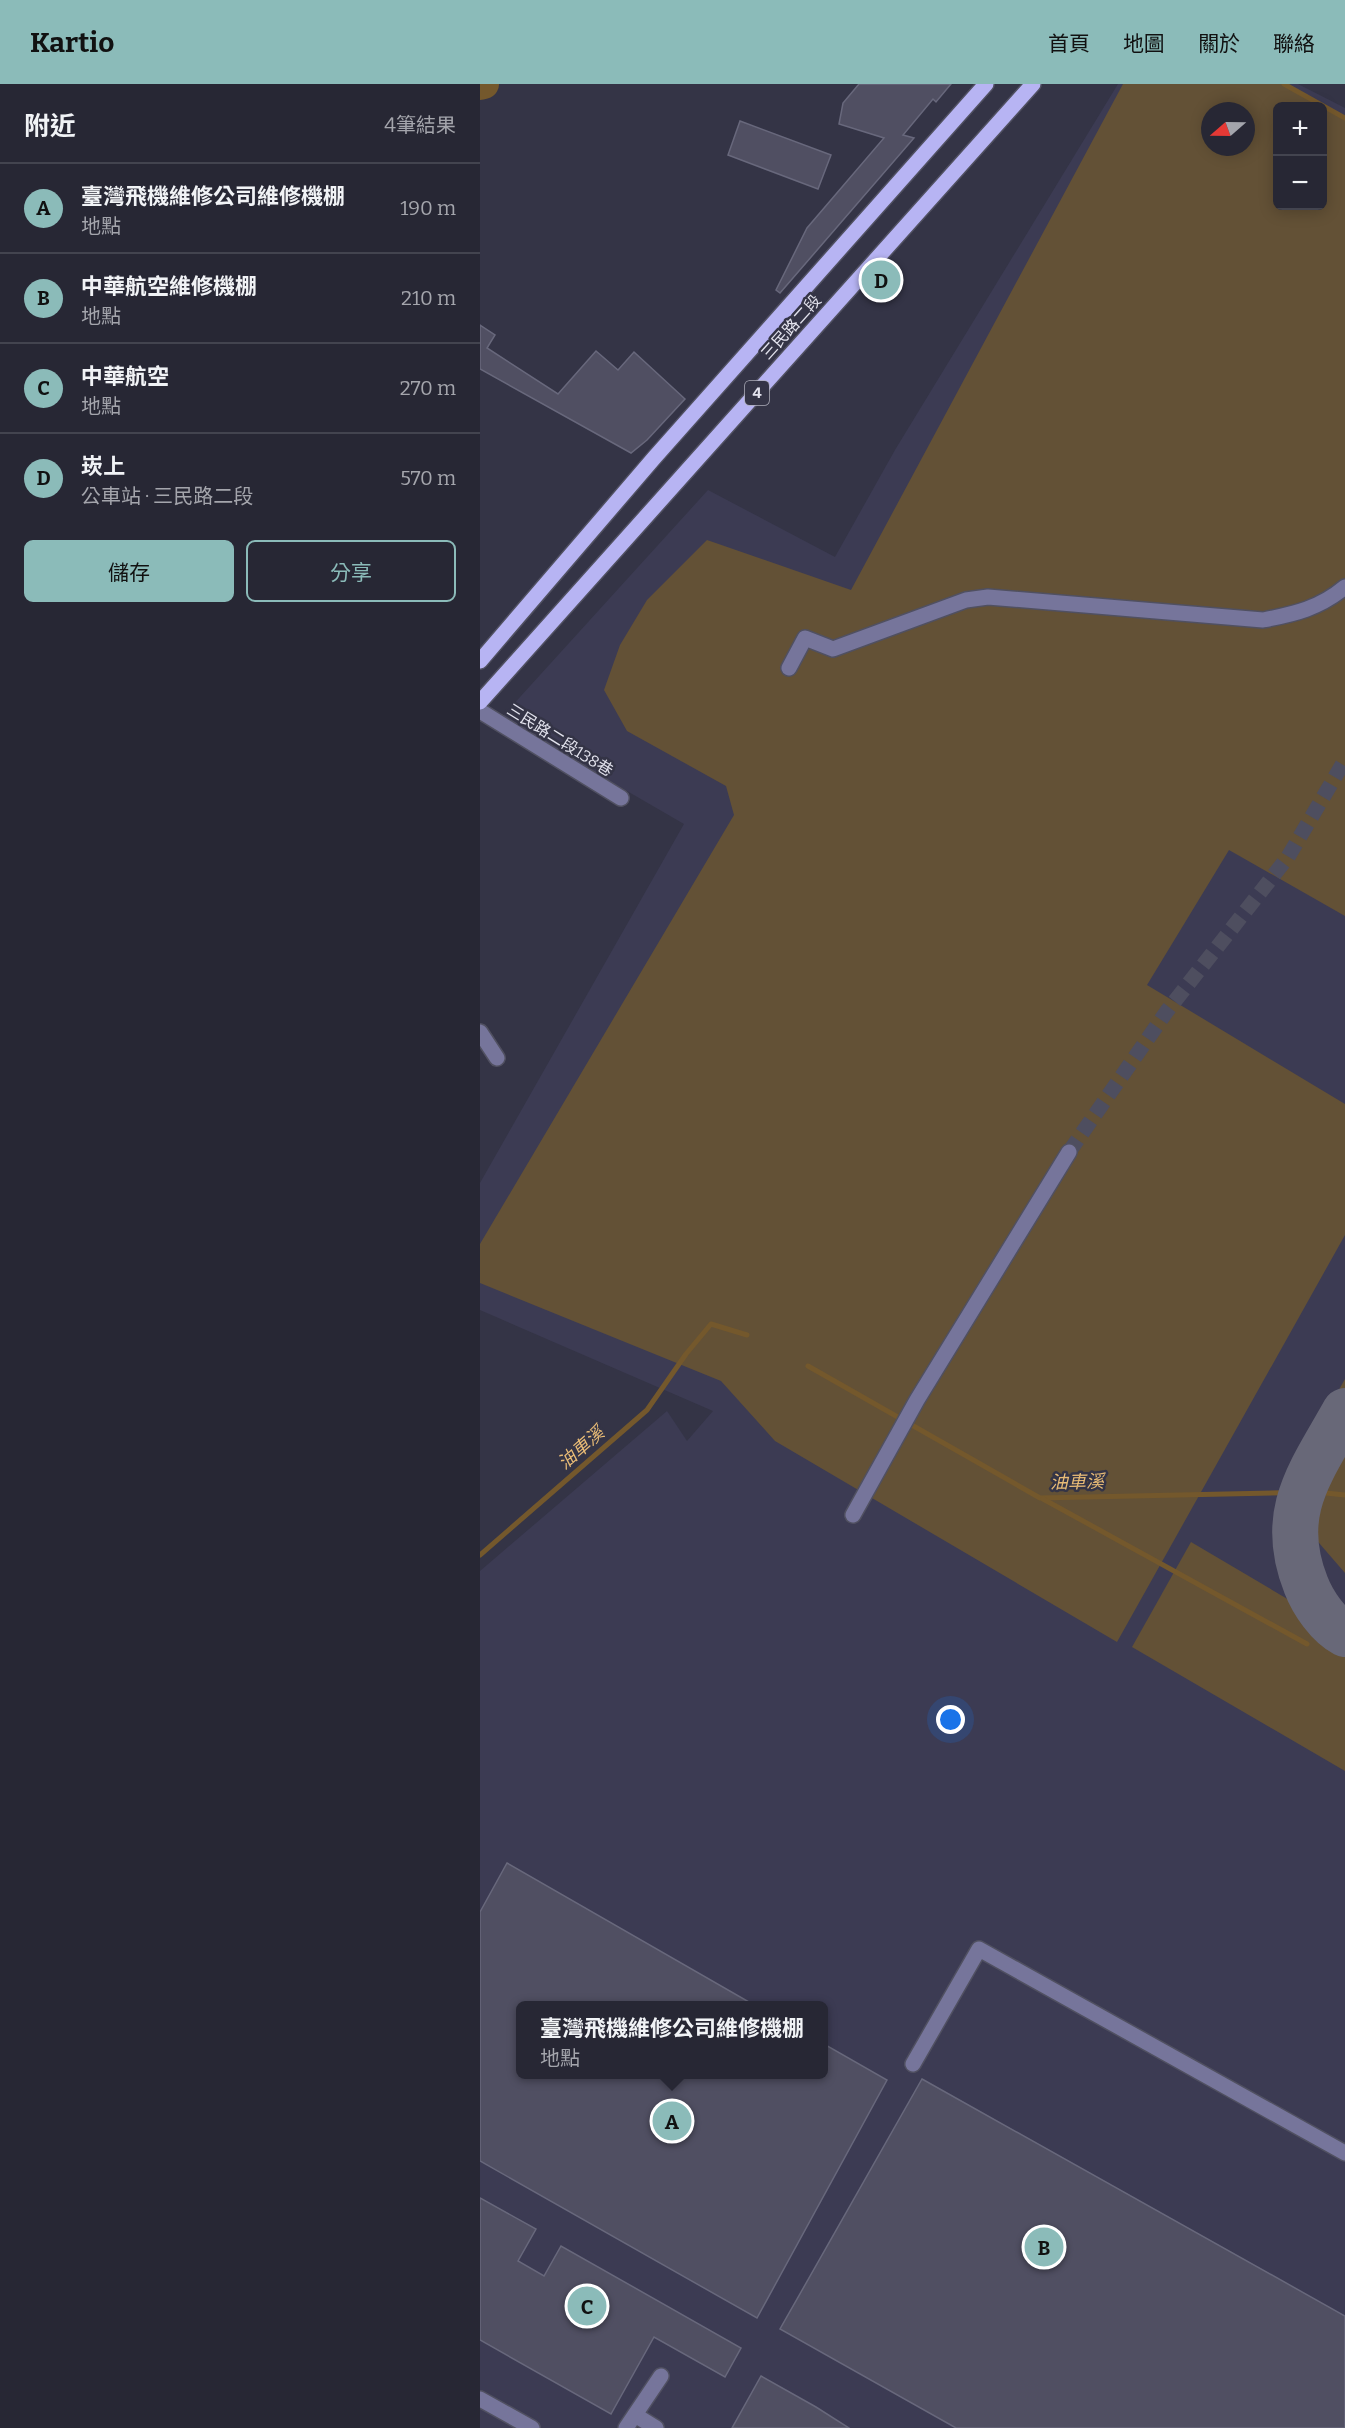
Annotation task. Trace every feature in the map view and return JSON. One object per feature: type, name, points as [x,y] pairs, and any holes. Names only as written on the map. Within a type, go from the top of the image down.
[{"type":"main road","name":"三民路二段","points":[[480,660],[654,458],[986,84]]},
{"type":"main road","name":"三民路二段","points":[[480,702],[1033,84]]},
{"type":"street","points":[[789,668],[805,638],[833,649],[966,600],[988,597],[1263,620],[1299,614],[1329,601],[1345,587]]},
{"type":"street","name":"三民路二段138巷","points":[[480,711],[621,798]]},
{"type":"street","points":[[480,1032],[497,1058]]},
{"type":"street","points":[[853,1515],[918,1400],[1069,1152]]},
{"type":"street","points":[[913,2064],[979,1949],[1345,2153]]},
{"type":"street","points":[[656,2428],[630,2422],[661,2376]]},
{"type":"street","points":[[480,2399],[532,2428]]},
{"type":"shaded area","points":[[1118,84],[1298,84],[1345,108],[1345,2428],[480,2428],[480,1571],[667,1411],[687,1441],[713,1411],[480,1310],[480,1183],[684,824],[501,718],[708,490],[835,557],[895,450]]},
{"type":"shaded area","points":[[1123,84],[1287,84],[1320,102],[1273,102],[1273,210],[1327,210],[1327,106],[1345,116],[1345,916],[1229,850],[1147,985],[1345,1104],[1345,1235],[1117,1642],[775,1441],[721,1381],[480,1283],[480,1244],[734,815],[726,786],[627,731],[604,690],[620,645],[647,600],[707,540],[851,590]]},
{"type":"shaded area","points":[[1345,1379],[1345,1573],[1294,1514],[1295,1468]]},
{"type":"shaded area","points":[[1191,1542],[1345,1633],[1345,1771],[1132,1647]]},
{"type":"building","points":[[859,84],[951,84],[936,102],[933,99],[903,135],[914,138],[780,293],[776,290],[807,228],[884,138],[839,124],[843,103]]},
{"type":"building","points":[[740,121],[831,155],[818,189],[728,155]]},
{"type":"building","points":[[480,325],[495,335],[487,348],[558,394],[596,351],[618,370],[634,352],[685,399],[647,440],[631,453],[480,369]]},
{"type":"building","points":[[507,1863],[747,2001],[516,2001],[516,2079],[828,2079],[828,2046],[887,2080],[757,2318],[480,2161],[480,1912]]},
{"type":"building","points":[[922,2079],[1345,2316],[1345,2428],[956,2428],[780,2329]]},
{"type":"building","points":[[480,2198],[536,2229],[518,2261],[544,2276],[561,2246],[741,2348],[725,2377],[654,2337],[611,2414],[480,2340]]},
{"type":"building","points":[[761,2376],[816,2407],[849,2428],[732,2428]]},
{"type":"waterway","points":[[480,85],[484,84]]},
{"type":"waterway","points":[[1284,84],[1345,118]]},
{"type":"waterway","name":"油車溪","points":[[480,1555],[647,1410],[686,1354],[711,1324],[747,1335]]},
{"type":"waterway","name":"油車溪","points":[[808,1366],[1040,1498],[1316,1492],[1345,1495]]},
{"type":"waterway","points":[[1043,1499],[1307,1644]]},
{"type":"taxiway","points":[[1345,1411],[1310,1474],[1297,1514],[1295,1536],[1298,1559],[1309,1592],[1327,1619],[1345,1634]]},
{"type":"tunnel","points":[[1069,1152],[1167,1011],[1288,857],[1345,760]]},
{"type":"place","name":"崁上","points":[[881,280]]},
{"type":"place","name":"臺灣飛機維修公司維修機棚","points":[[672,2121]]},
{"type":"place","name":"中華航空維修機棚","points":[[1044,2247]]},
{"type":"place","name":"中華航空","points":[[587,2306]]}]
